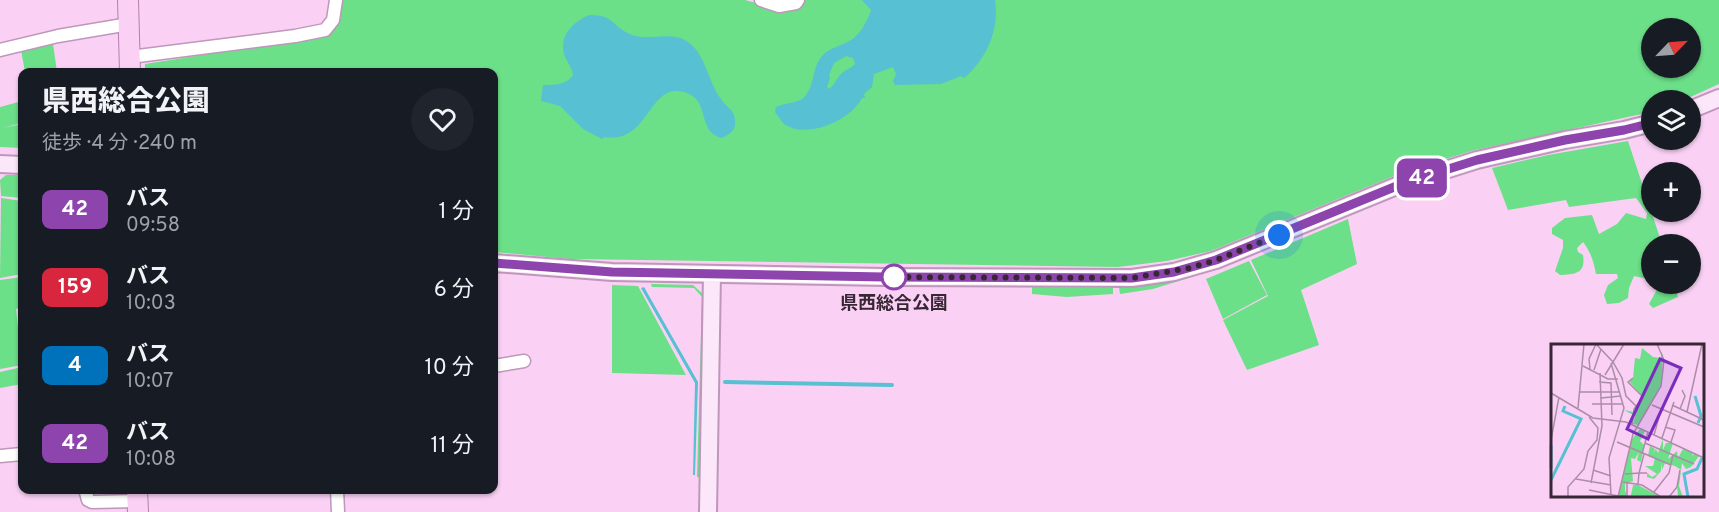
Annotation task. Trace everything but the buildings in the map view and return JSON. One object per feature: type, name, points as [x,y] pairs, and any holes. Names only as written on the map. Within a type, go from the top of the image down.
[{"type":"main road","points":[[128,0],[130,64]]},
{"type":"street","points":[[130,64],[325,30],[333,20],[336,0]]},
{"type":"street","points":[[761,0],[779,6],[796,3],[798,0]]},
{"type":"street","points":[[0,50],[58,36],[129,24]]},
{"type":"street","points":[[1701,105],[1719,98]]},
{"type":"street","points":[[498,263],[612,272],[1132,278],[1174,272],[1216,260],[1404,183],[1477,160],[1641,126]]},
{"type":"street","points":[[0,164],[18,165]]},
{"type":"street","points":[[708,512],[712,274]]},
{"type":"street","points":[[498,365],[524,361]]},
{"type":"street","points":[[0,456],[18,454]]},
{"type":"street","points":[[86,494],[88,500],[92,502],[137,501]]},
{"type":"street","points":[[337,494],[338,512]]},
{"type":"green space","name":"県西総合公園","points":[[341,0],[745,0],[779,9],[797,9],[805,0],[1719,0],[1719,84],[1701,92],[1701,90],[1641,90],[1641,114],[1475,150],[1409,170],[1211,251],[1167,261],[1118,267],[570,259],[498,252],[498,68],[145,68],[145,64],[323,36],[335,26]]},
{"type":"green space","points":[[53,44],[56,68],[24,68],[21,50]]},
{"type":"green space","points":[[18,102],[18,124],[2,128],[18,125],[18,148],[0,147],[0,107]]},
{"type":"green space","points":[[1628,141],[1641,180],[1641,205],[1636,198],[1569,207],[1566,200],[1508,210],[1492,168],[1548,155]]},
{"type":"green space","points":[[6,175],[18,175],[18,198],[1,196],[0,180]]},
{"type":"green space","points":[[1,198],[18,200],[18,275],[0,278]]},
{"type":"green space","points":[[1626,213],[1641,218],[1641,222],[1655,222],[1659,234],[1641,234],[1641,278],[1634,276],[1628,298],[1619,303],[1607,304],[1604,295],[1608,285],[1618,278],[1617,274],[1596,274],[1592,258],[1583,242],[1577,248],[1578,252],[1583,255],[1581,269],[1575,273],[1560,275],[1555,271],[1563,248],[1563,240],[1552,234],[1552,228],[1565,218],[1592,215],[1599,234],[1617,224]]},
{"type":"green space","points":[[1348,219],[1357,264],[1301,290],[1319,345],[1247,370],[1223,320],[1268,296],[1251,260]]},
{"type":"green space","points":[[1249,261],[1267,295],[1223,319],[1206,279]]},
{"type":"green space","points":[[1195,274],[1195,276],[1153,289],[1120,294],[1119,287]]},
{"type":"green space","points":[[18,278],[18,309],[16,309],[18,366],[0,369],[0,280]]},
{"type":"green space","points":[[651,284],[693,285],[704,295],[702,477],[697,477],[702,297],[694,288],[652,287]]},
{"type":"green space","points":[[612,285],[638,286],[686,375],[612,373]]},
{"type":"green space","points":[[1032,287],[1113,288],[1113,294],[1067,297],[1032,294]]},
{"type":"green space","points":[[1654,294],[1677,294],[1678,297],[1653,308],[1649,304]]},
{"type":"green space","points":[[18,368],[18,385],[0,388],[0,372]]},
{"type":"water","points":[[862,0],[995,0],[996,11],[990,43],[979,62],[964,78],[961,76],[941,84],[895,85],[893,81],[896,74],[893,67],[874,74],[872,87],[864,94],[865,98],[862,98],[848,114],[839,120],[816,129],[804,130],[784,124],[775,112],[776,107],[803,98],[809,91],[822,56],[858,35],[871,10]],"holes":[[[846,56],[853,58],[855,64],[842,73],[829,89],[827,87],[829,75],[834,63]]]},
{"type":"water","points":[[589,15],[604,17],[630,34],[643,37],[678,37],[692,45],[702,59],[716,92],[734,114],[735,127],[732,131],[722,138],[714,134],[708,128],[696,99],[678,91],[668,92],[660,98],[639,125],[630,132],[618,137],[602,139],[583,129],[560,106],[541,101],[543,85],[564,83],[573,75],[565,57],[563,43],[572,26]]},
{"type":"water","points":[[644,287],[698,382],[695,475],[693,475],[695,383],[641,288]]},
{"type":"waterway","points":[[725,382],[892,385]]},
{"type":"bus line","name":"42","points":[[498,264],[612,272],[885,277],[1132,278],[1174,272],[1216,260],[1404,183],[1477,160],[1641,126]]},
{"type":"place","name":"県西総合公園","points":[[894,277]]},
{"type":"route","points":[[894,277],[885,277],[1132,278],[1190,268],[1279,235]]}]
